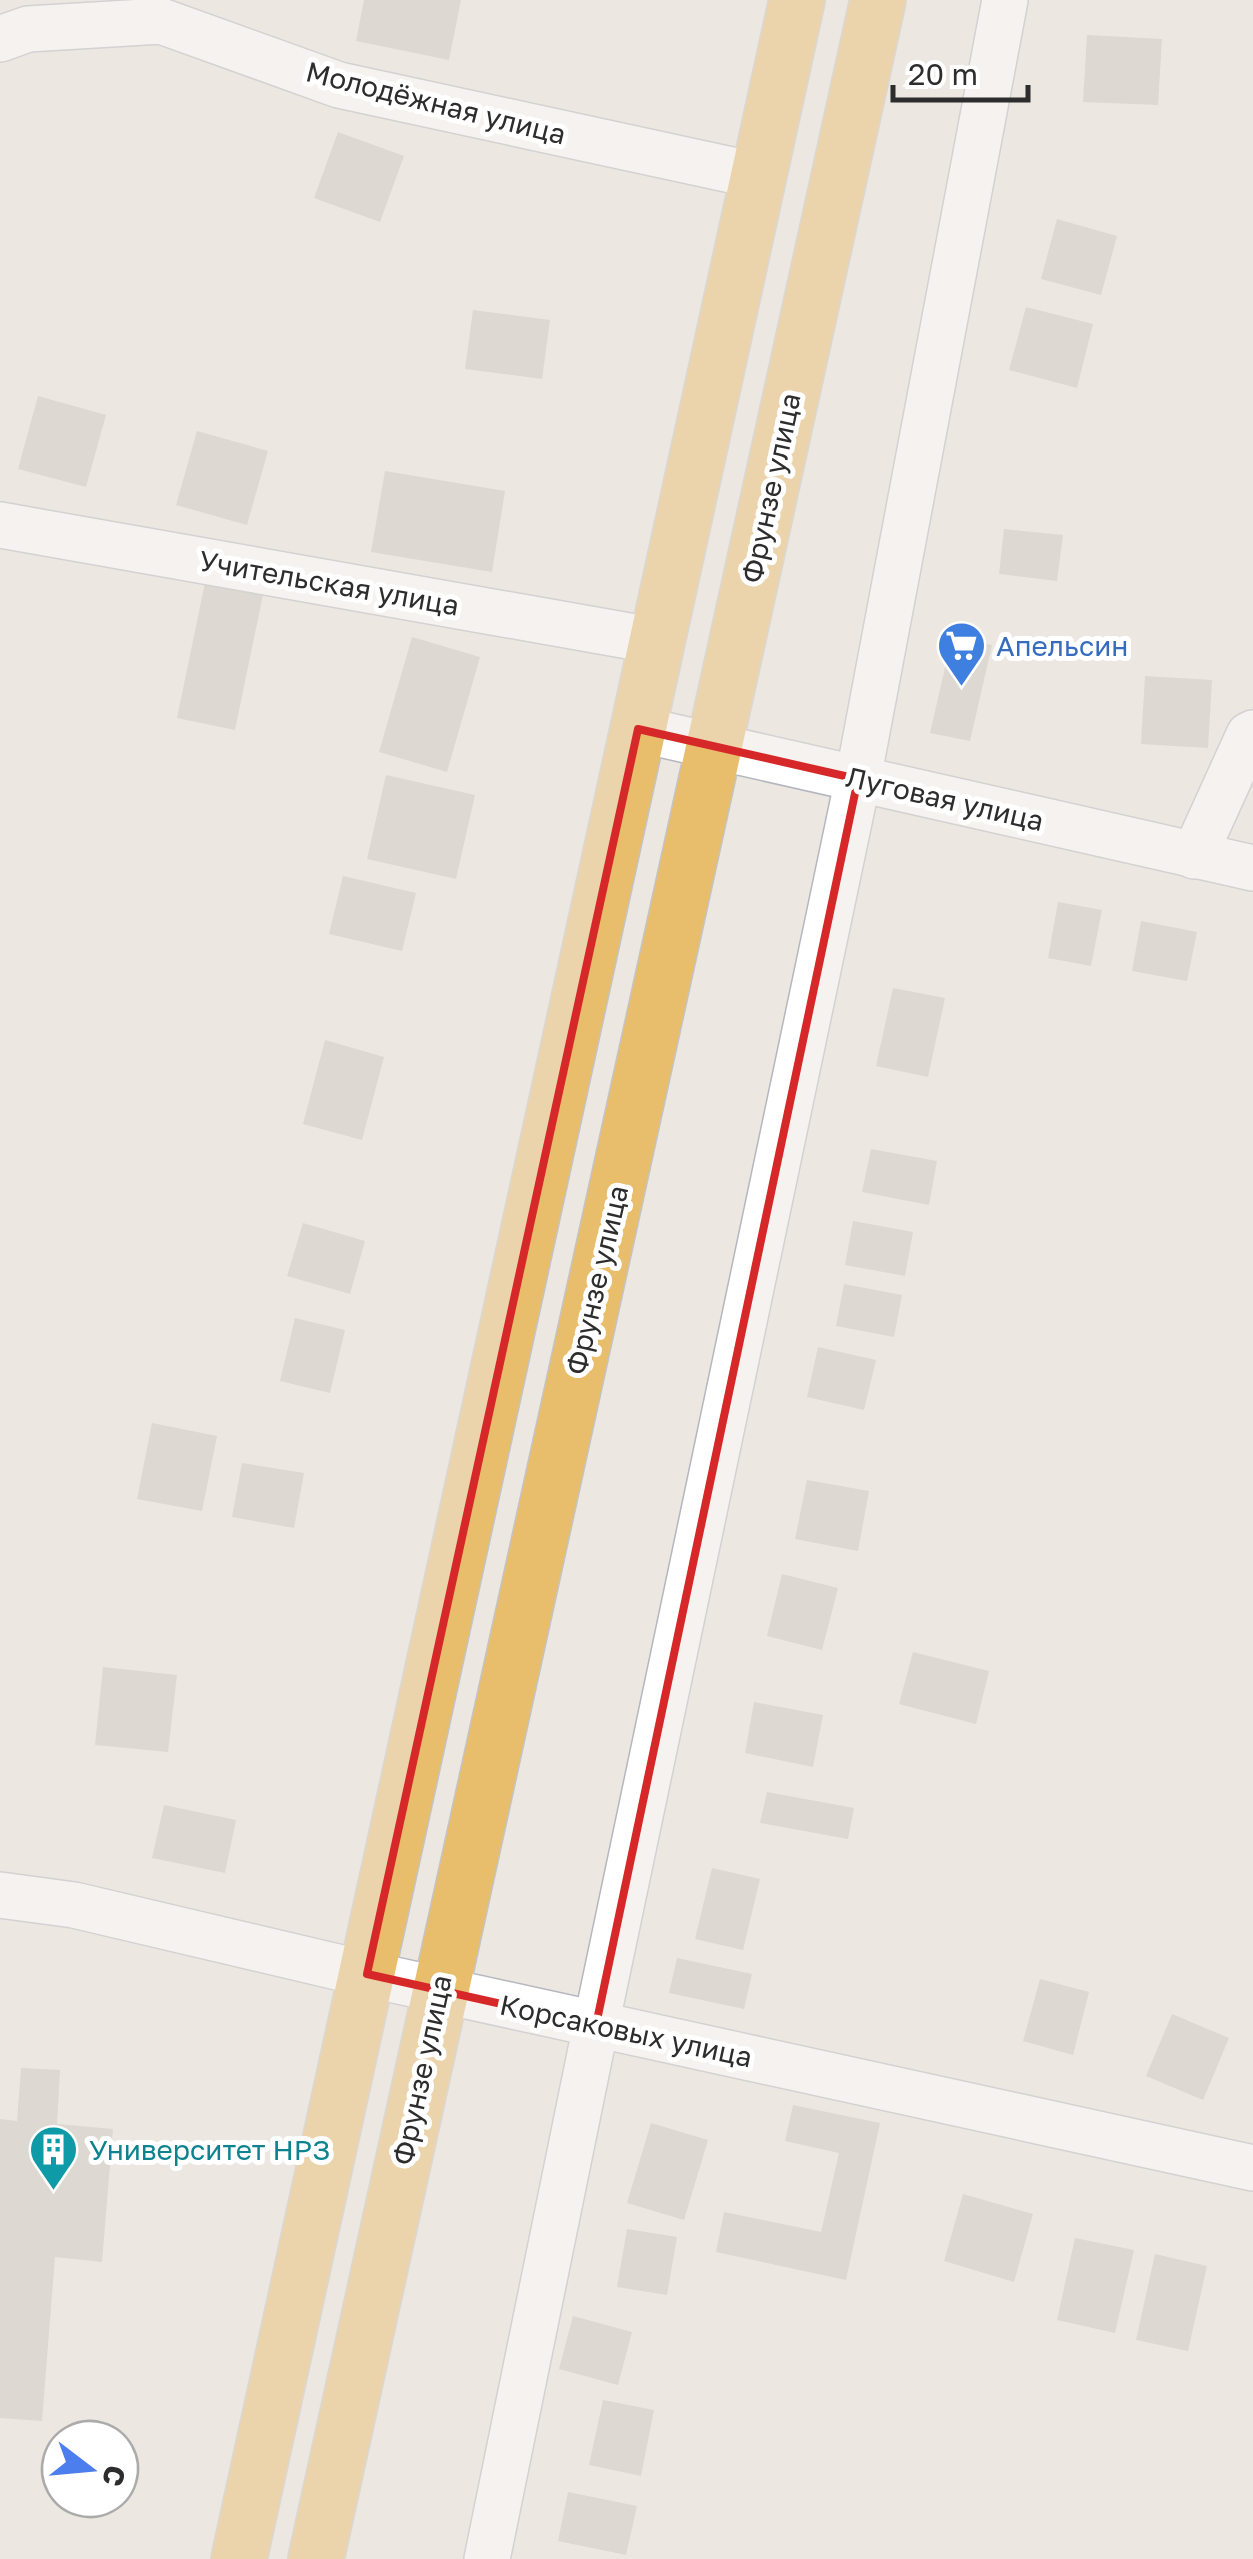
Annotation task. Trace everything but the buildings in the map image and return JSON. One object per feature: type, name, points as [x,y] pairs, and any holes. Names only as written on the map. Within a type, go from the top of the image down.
[{"type":"main road","points":[[240,2559],[797,0]]},
{"type":"main road","name":"Фрунзе улица","points":[[316,2559],[878,0]]},
{"type":"street","points":[[487,2559],[858,779],[1005,0]]},
{"type":"street","name":"Молодёжная улица","points":[[0,39],[28,29],[161,21],[339,85],[759,176]]},
{"type":"street","name":"Учительская улица","points":[[0,525],[658,641]]},
{"type":"street","name":"Луговая улица","points":[[638,729],[1253,868]]},
{"type":"street","points":[[1194,856],[1248,735],[1253,732]]},
{"type":"street","name":"Корсаковых улица","points":[[0,1895],[74,1905],[366,1974],[1253,2168]]},
{"type":"highlighted area","points":[[638,729],[858,779],[596,2025],[367,1974]]},
{"type":"place","name":"Апельсин","points":[[961,688]]},
{"type":"place","name":"Университет НРЗ","points":[[54,2192]]}]
